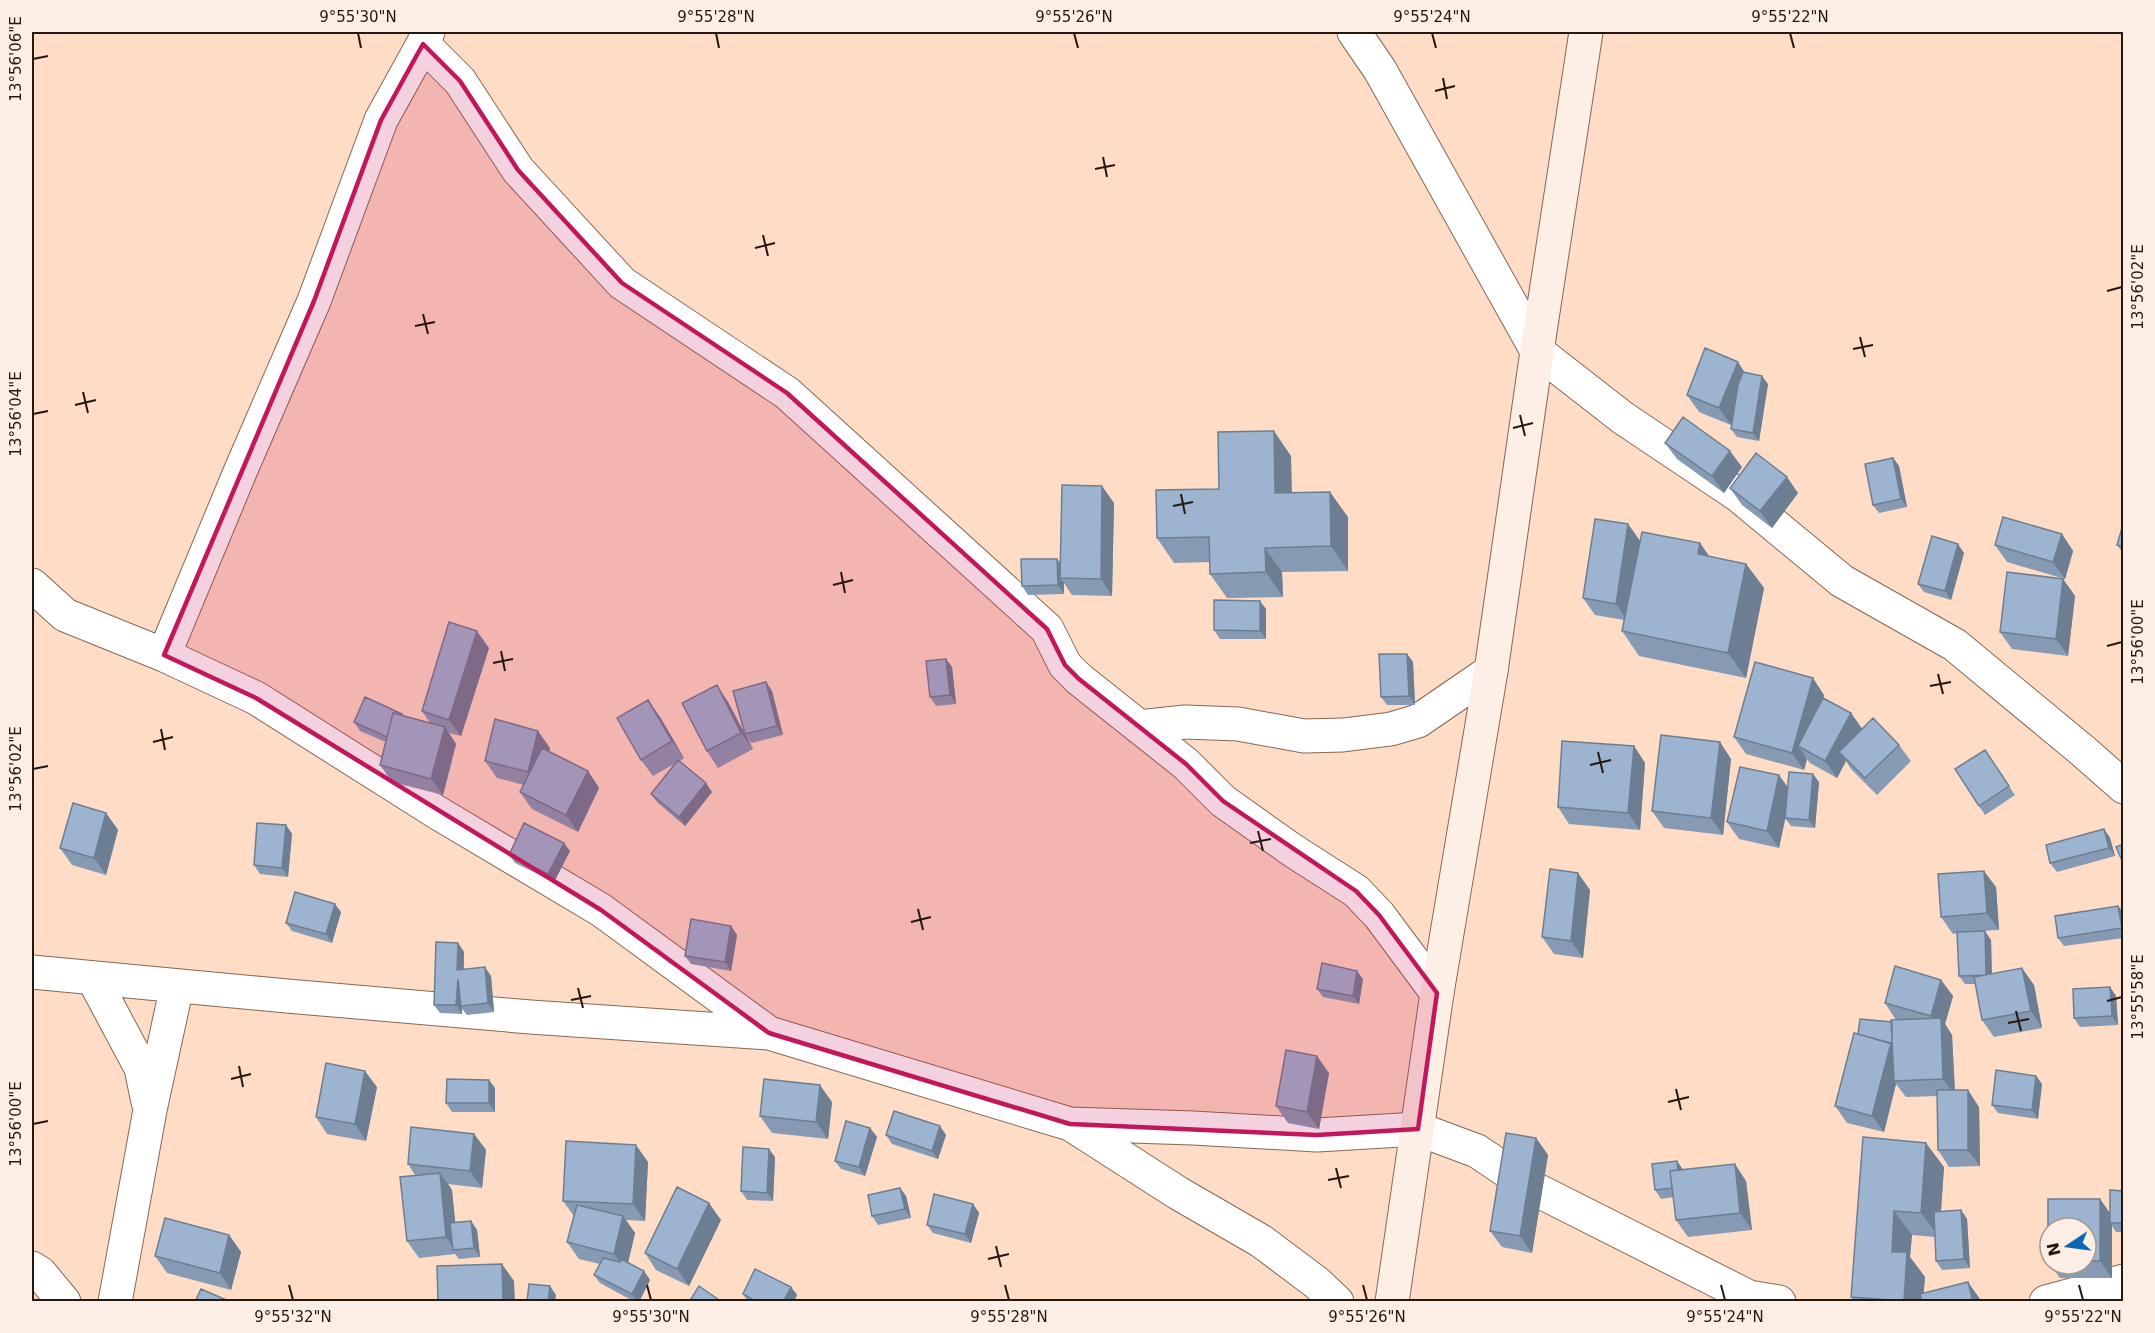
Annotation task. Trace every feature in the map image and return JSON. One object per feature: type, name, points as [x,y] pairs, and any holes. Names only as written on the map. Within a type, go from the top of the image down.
[{"type":"main road","points":[[1392,1302],[1437,993],[1491,670],[1586,32]]},
{"type":"street","points":[[1354,32],[1380,70],[1537,351],[1623,418],[1738,495],[1842,581],[1955,645],[2084,751],[2124,787]]},
{"type":"street","points":[[164,655],[314,301],[381,120],[425,38],[460,81],[518,170],[622,283],[787,393],[1047,628],[1065,665],[1072,672],[1185,764],[1223,801],[1292,850],[1356,891],[1380,915],[1437,993]]},
{"type":"street","points":[[32,585],[64,615],[164,655],[256,698],[438,813],[601,910],[769,1033]]},
{"type":"street","points":[[1139,727],[1185,722],[1238,724],[1304,736],[1343,735],[1391,729],[1418,721],[1491,670]]},
{"type":"street","points":[[32,972],[530,1017],[769,1033],[1070,1124],[1317,1135],[1418,1130],[1477,1151],[1529,1186],[1754,1300]]},
{"type":"street","points":[[93,978],[141,1068],[150,1110]]},
{"type":"street","points":[[115,1302],[150,1110],[177,986]]},
{"type":"street","points":[[1070,1124],[1178,1193],[1261,1241],[1317,1283],[1337,1302]]},
{"type":"street","points":[[32,1268],[40,1273],[64,1302]]},
{"type":"street","points":[[2046,1302],[2124,1281]]},
{"type":"highlighted area","points":[[423,44],[460,81],[518,170],[622,283],[787,393],[1047,629],[1065,665],[1079,679],[1186,764],[1223,801],[1356,891],[1379,915],[1437,993],[1418,1129],[1317,1135],[1070,1124],[769,1033],[601,910],[256,698],[164,655],[314,301],[381,120]]},
{"type":"building","points":[[1705,348],[1738,362],[1719,408],[1687,395]]},
{"type":"building","points":[[1743,372],[1762,376],[1753,433],[1731,429],[1738,385]]},
{"type":"building","points":[[1683,417],[1730,451],[1712,476],[1665,443]]},
{"type":"building","points":[[1274,431],[1275,493],[1330,492],[1331,546],[1265,548],[1266,572],[1210,574],[1209,537],[1157,538],[1156,490],[1219,489],[1218,432]]},
{"type":"building","points":[[1756,453],[1787,477],[1760,511],[1730,488]]},
{"type":"building","points":[[1893,458],[1901,499],[1873,505],[1865,464]]},
{"type":"building","points":[[1062,485],[1102,486],[1101,579],[1060,578]]},
{"type":"building","points":[[2003,517],[2062,534],[2053,562],[1995,545]]},
{"type":"building","points":[[1595,519],[1628,524],[1616,604],[1583,598]]},
{"type":"building","points":[[2124,521],[2124,547],[2117,545]]},
{"type":"building","points":[[1642,532],[1700,543],[1698,554],[1746,564],[1728,653],[1622,631]]},
{"type":"building","points":[[1932,536],[1958,544],[1945,591],[1918,584]]},
{"type":"building","points":[[1021,559],[1057,559],[1058,585],[1022,586]]},
{"type":"building","points":[[2007,572],[2063,579],[2056,639],[2000,632]]},
{"type":"building","points":[[1214,600],[1260,601],[1260,631],[1214,630]]},
{"type":"building","points":[[449,622],[477,631],[449,720],[422,711]]},
{"type":"building","points":[[1379,654],[1407,654],[1409,696],[1381,697]]},
{"type":"building","points":[[946,659],[950,695],[930,697],[926,661]]},
{"type":"building","points":[[1755,662],[1813,678],[1792,753],[1734,737]]},
{"type":"building","points":[[766,682],[777,726],[745,734],[733,691]]},
{"type":"building","points":[[717,685],[741,733],[707,751],[682,703]]},
{"type":"building","points":[[365,697],[402,714],[393,713],[387,737],[354,722]]},
{"type":"building","points":[[1823,698],[1851,713],[1825,761],[1798,746]]},
{"type":"building","points":[[648,700],[672,741],[641,760],[617,718]]},
{"type":"building","points":[[393,713],[445,727],[431,779],[380,765]]},
{"type":"building","points":[[1873,718],[1899,745],[1865,778],[1839,752]]},
{"type":"building","points":[[495,719],[538,731],[528,772],[485,761]]},
{"type":"building","points":[[1661,735],[1720,742],[1711,818],[1652,811]]},
{"type":"building","points":[[1562,741],[1634,746],[1628,813],[1558,807]]},
{"type":"building","points":[[542,748],[588,771],[566,815],[520,792]]},
{"type":"building","points":[[1985,750],[2009,786],[1979,806],[1955,769]]},
{"type":"building","points":[[678,760],[706,783],[679,817],[651,794]]},
{"type":"building","points":[[1740,767],[1779,775],[1767,831],[1727,822]]},
{"type":"building","points":[[1789,772],[1813,774],[1809,820],[1785,818]]},
{"type":"building","points":[[73,803],[106,813],[94,858],[60,848]]},
{"type":"building","points":[[257,823],[286,825],[282,868],[254,865]]},
{"type":"building","points":[[524,823],[564,843],[548,874],[509,855]]},
{"type":"building","points":[[2104,829],[2109,848],[2050,863],[2046,845]]},
{"type":"building","points":[[2124,844],[2124,865],[2116,847]]},
{"type":"building","points":[[1550,869],[1578,873],[1571,941],[1542,937]]},
{"type":"building","points":[[1984,871],[1987,913],[1941,917],[1938,874]]},
{"type":"building","points":[[295,892],[335,904],[326,934],[286,923]]},
{"type":"building","points":[[2118,906],[2122,928],[2058,938],[2055,916]]},
{"type":"building","points":[[691,919],[731,926],[725,962],[685,956]]},
{"type":"building","points":[[1985,931],[1986,975],[1959,976],[1957,932]]},
{"type":"building","points":[[436,942],[458,943],[457,970],[485,967],[488,1003],[461,1006],[458,979],[456,1005],[434,1005]]},
{"type":"building","points":[[1322,963],[1357,971],[1353,996],[1317,989]]},
{"type":"building","points":[[1895,966],[1941,980],[1931,1016],[1885,1003]]},
{"type":"building","points":[[2022,968],[2031,1011],[1982,1020],[1974,977]]},
{"type":"building","points":[[2110,987],[2112,1016],[2074,1018],[2073,989]]},
{"type":"building","points":[[1941,1018],[1943,1079],[1894,1081],[1891,1020]]},
{"type":"building","points":[[1860,1019],[1892,1022],[1892,1044],[1858,1034]]},
{"type":"building","points":[[1854,1033],[1891,1043],[1872,1116],[1835,1106]]},
{"type":"building","points":[[1286,1050],[1317,1056],[1307,1112],[1276,1106]]},
{"type":"building","points":[[326,1063],[365,1071],[355,1124],[316,1117]]},
{"type":"building","points":[[1996,1070],[2036,1076],[2032,1110],[1992,1105]]},
{"type":"building","points":[[447,1079],[489,1080],[489,1103],[446,1103]]},
{"type":"building","points":[[764,1079],[820,1085],[816,1122],[760,1116]]},
{"type":"building","points":[[1937,1090],[1968,1090],[1968,1150],[1938,1150]]},
{"type":"building","points":[[894,1111],[940,1126],[932,1151],[886,1135]]},
{"type":"building","points":[[846,1121],[870,1128],[859,1167],[835,1161]]},
{"type":"building","points":[[411,1127],[474,1134],[470,1171],[408,1164]]},
{"type":"building","points":[[1506,1133],[1536,1138],[1520,1236],[1490,1231]]},
{"type":"building","points":[[1863,1137],[1926,1143],[1921,1213],[1894,1211],[1892,1252],[1907,1252],[1904,1301],[1851,1297]]},
{"type":"building","points":[[566,1141],[636,1145],[633,1204],[563,1201]]},
{"type":"building","points":[[743,1147],[769,1149],[767,1193],[741,1191]]},
{"type":"building","points":[[1677,1161],[1678,1170],[1670,1171],[1672,1188],[1655,1190],[1652,1164]]},
{"type":"building","points":[[1735,1164],[1740,1213],[1676,1220],[1670,1171]]},
{"type":"building","points":[[440,1173],[446,1237],[407,1241],[400,1177]]},
{"type":"building","points":[[677,1187],[709,1203],[677,1269],[645,1253]]},
{"type":"building","points":[[900,1188],[905,1209],[872,1216],[868,1195]]},
{"type":"building","points":[[2110,1190],[2124,1191],[2124,1223],[2110,1223]]},
{"type":"building","points":[[934,1194],[973,1204],[965,1234],[927,1225]]},
{"type":"building","points":[[2048,1199],[2100,1199],[2100,1261],[2098,1261],[2098,1216],[2048,1216]]},
{"type":"building","points":[[577,1205],[623,1216],[614,1254],[567,1242]]},
{"type":"building","points":[[1961,1210],[1964,1259],[1936,1261],[1934,1212]]},
{"type":"building","points":[[165,1218],[229,1235],[220,1273],[155,1256]]},
{"type":"building","points":[[471,1221],[474,1248],[453,1250],[450,1223]]},
{"type":"building","points":[[603,1258],[620,1262],[621,1259],[644,1271],[632,1294],[594,1275]]},
{"type":"building","points":[[502,1264],[503,1302],[438,1302],[437,1266]]},
{"type":"building","points":[[755,1269],[791,1287],[783,1302],[757,1302],[743,1294]]},
{"type":"building","points":[[1968,1282],[1973,1302],[1922,1302],[1920,1294]]},
{"type":"building","points":[[529,1284],[550,1286],[548,1302],[527,1302]]},
{"type":"building","points":[[699,1286],[719,1300],[718,1302],[689,1302]]},
{"type":"building","points":[[201,1289],[231,1302],[195,1302]]}]
